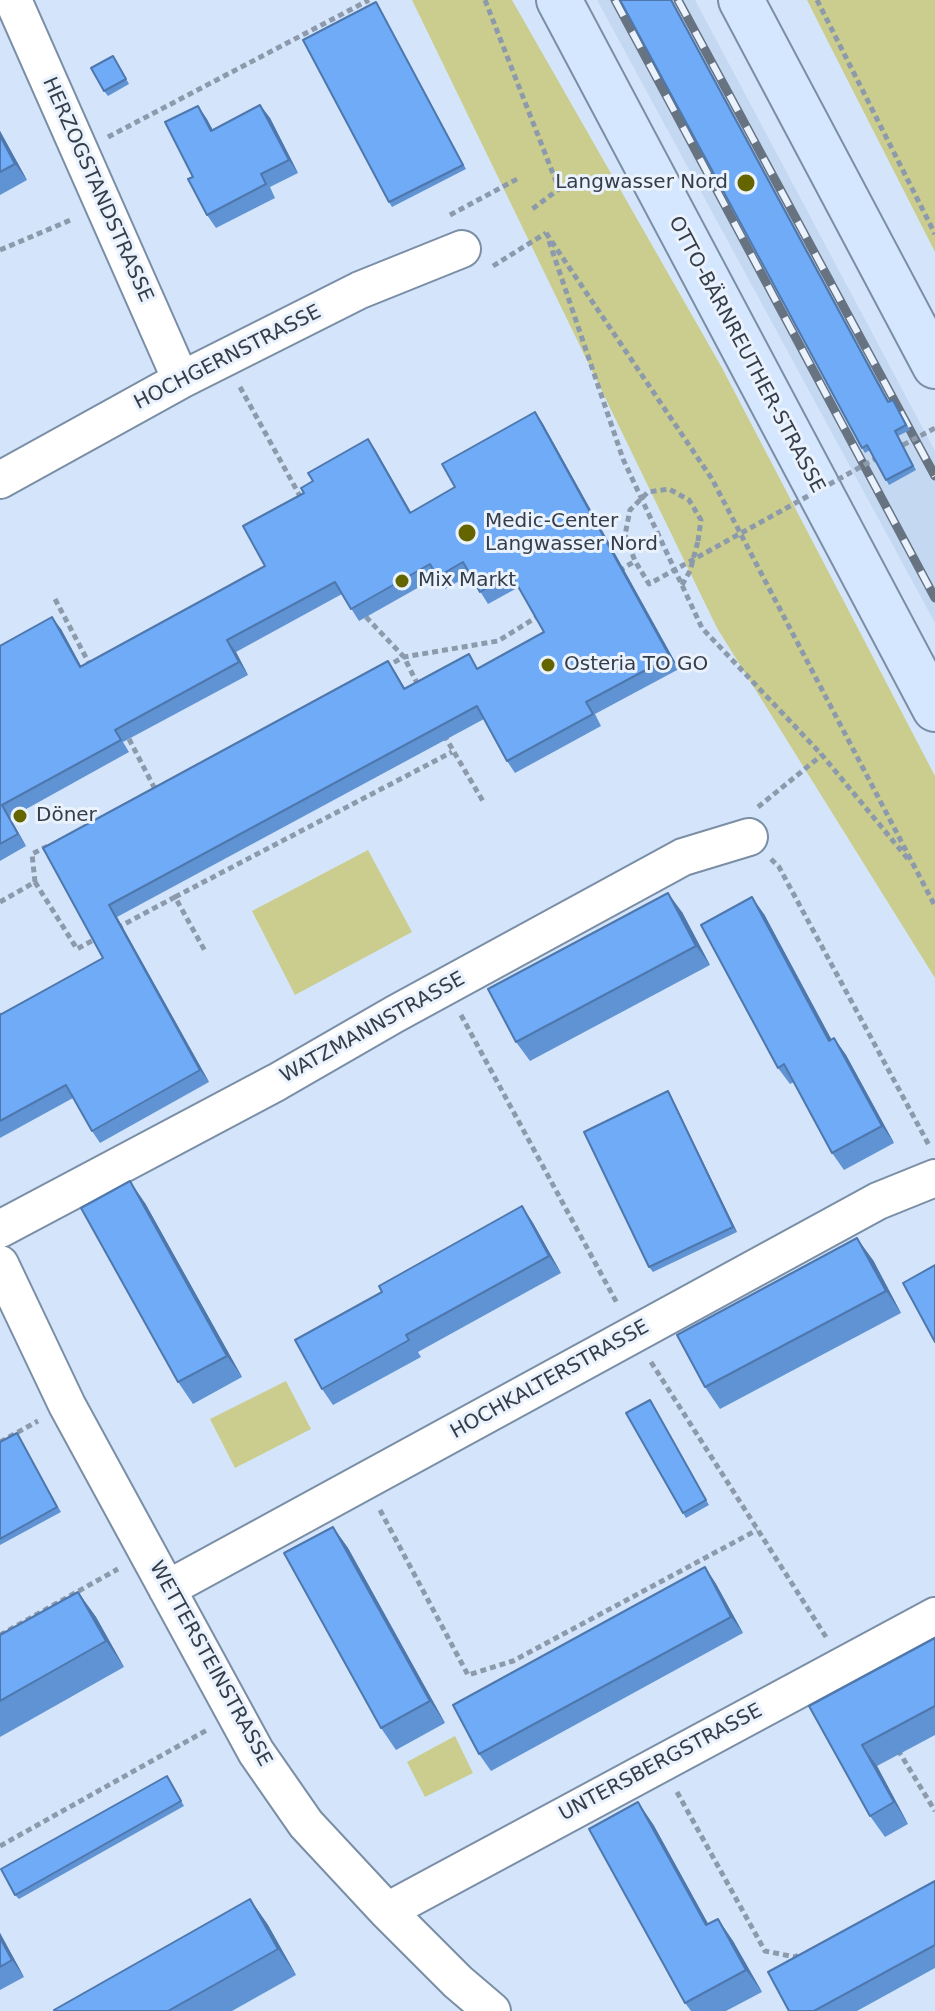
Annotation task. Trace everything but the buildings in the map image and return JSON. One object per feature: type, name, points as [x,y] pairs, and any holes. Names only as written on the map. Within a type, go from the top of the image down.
[{"type":"main road","name":"OTTO-BÄRNREUTHER-STRASSE","points":[[559,0],[935,709]]},
{"type":"main road","points":[[741,0],[935,366]]},
{"type":"street","name":"HERZOGSTANDSTRASSE","points":[[13,0],[181,380]]},
{"type":"street","name":"HOCHGERNSTRASSE","points":[[0,480],[181,380],[360,290],[453,233]]},
{"type":"street","name":"WATZMANNSTRASSE","points":[[0,1229],[277,1082],[683,857],[749,837]]},
{"type":"street","name":"HOCHKALTERSTRASSE","points":[[167,1589],[878,1201],[935,1178]]},
{"type":"street","name":"WETTERSTEINSTRASSE","points":[[0,1264],[67,1405],[256,1752],[306,1824],[387,1911],[458,1982],[492,2011]]},
{"type":"street","name":"UNTERSBERGSTRASSE","points":[[387,1911],[935,1616]]},
{"type":"path","points":[[81,151],[369,0]]},
{"type":"path","points":[[485,0],[559,189],[531,210]]},
{"type":"path","points":[[817,0],[935,234]]},
{"type":"path","points":[[519,178],[453,233],[488,269],[546,233]]},
{"type":"path","points":[[0,250],[103,206]]},
{"type":"path","points":[[546,233],[623,459],[702,628],[822,755],[916,869]]},
{"type":"path","points":[[546,233],[712,479],[935,906]]},
{"type":"path","points":[[224,358],[305,505]]},
{"type":"path","points":[[903,445],[935,428]]},
{"type":"path","points":[[682,585],[690,571],[698,541],[701,520],[689,500],[669,489],[648,492],[630,510],[625,535],[635,561],[649,584],[875,459]]},
{"type":"path","points":[[612,575],[635,561]]},
{"type":"path","points":[[55,599],[95,675]]},
{"type":"path","points":[[376,672],[404,657],[498,641],[549,610]]},
{"type":"path","points":[[366,617],[404,657],[424,698]]},
{"type":"path","points":[[438,725],[484,803]]},
{"type":"path","points":[[129,739],[155,789],[142,796]]},
{"type":"path","points":[[60,839],[32,854],[35,882],[77,949],[452,752]]},
{"type":"path","points":[[822,755],[759,804],[749,837],[779,867],[935,1157]]},
{"type":"path","points":[[0,902],[35,882]]},
{"type":"path","points":[[175,897],[205,951]]},
{"type":"path","points":[[446,987],[634,1334],[844,1664]]},
{"type":"path","points":[[0,1442],[67,1405]]},
{"type":"path","points":[[364,1481],[468,1675],[513,1661],[757,1530]]},
{"type":"path","points":[[0,1635],[147,1553]]},
{"type":"path","points":[[0,1846],[236,1714]]},
{"type":"path","points":[[894,1744],[935,1811]]},
{"type":"path","points":[[661,1763],[765,1951],[795,1957],[809,1950]]},
{"type":"shaded area","points":[[597,0],[695,0],[935,451],[935,623]]},
{"type":"green space","points":[[412,0],[512,0],[721,366],[935,776],[935,978],[717,628]]},
{"type":"green space","points":[[807,0],[935,0],[935,252],[819,24]]},
{"type":"green space","points":[[368,850],[412,932],[295,995],[252,911]]},
{"type":"green space","points":[[286,1381],[311,1429],[235,1468],[210,1419]]},
{"type":"green space","points":[[455,1736],[473,1773],[425,1797],[407,1762]]},
{"type":"railway","points":[[615,0],[935,598]]},
{"type":"railway","points":[[678,0],[935,476]]},
{"type":"place","name":"Langwasser Nord","points":[[746,183]]},
{"type":"place","name":"Medic-Center Langwasser Nord","points":[[467,533]]},
{"type":"place","name":"Mix Markt","points":[[402,581]]},
{"type":"place","name":"Osteria TO GO","points":[[548,665]]},
{"type":"place","name":"Döner","points":[[20,816]]}]
